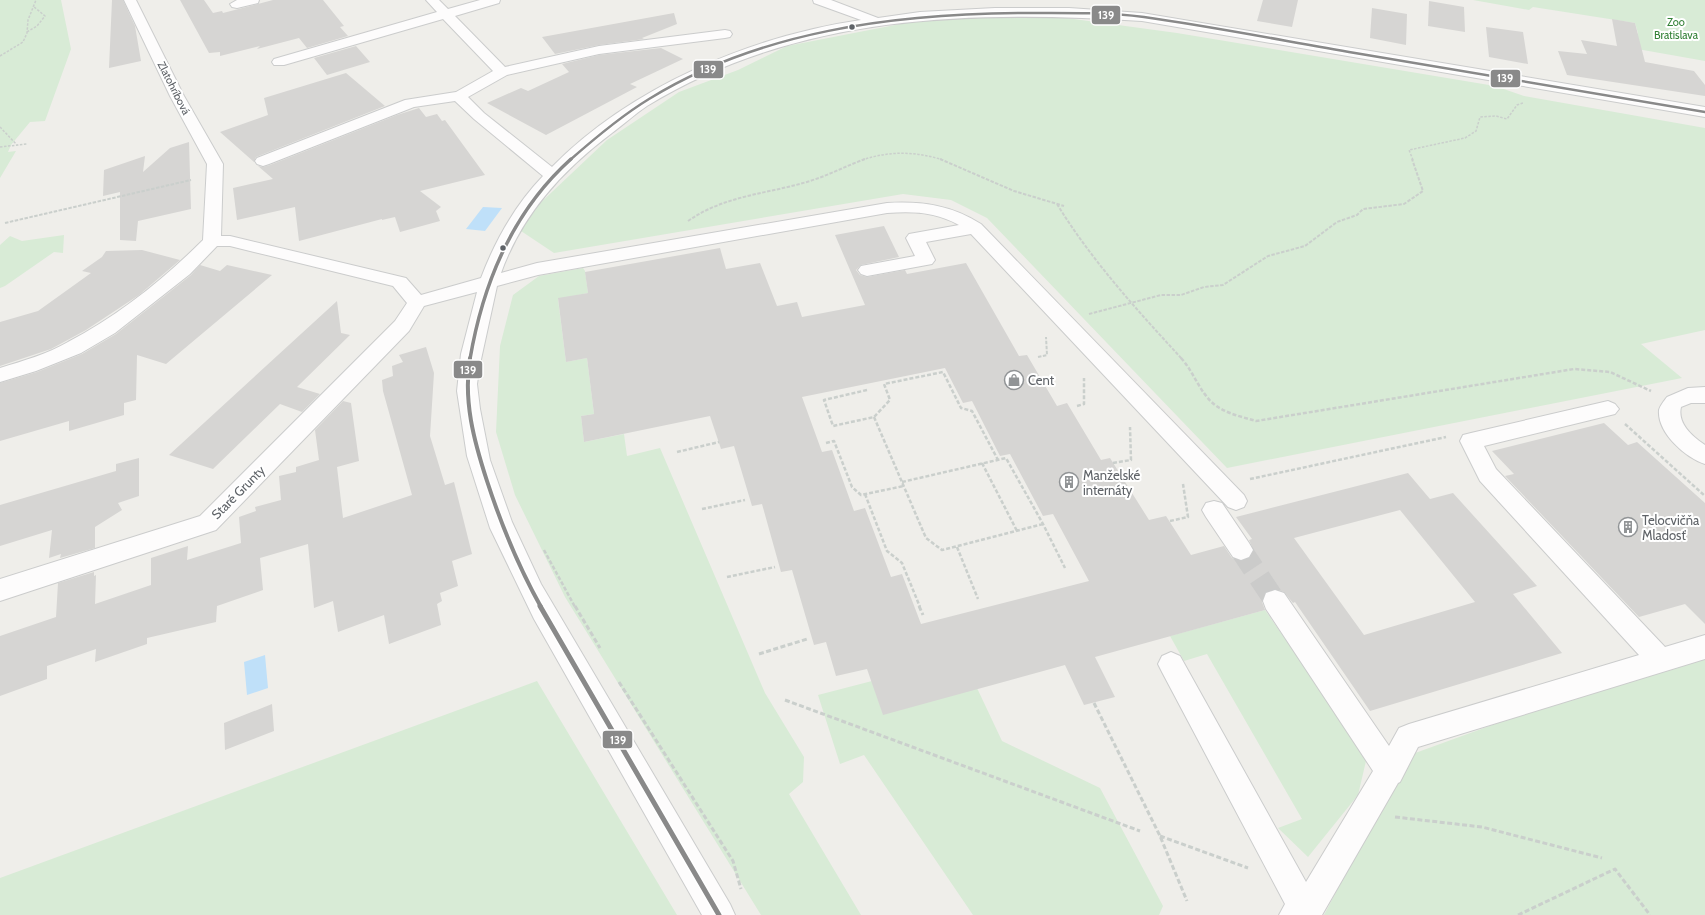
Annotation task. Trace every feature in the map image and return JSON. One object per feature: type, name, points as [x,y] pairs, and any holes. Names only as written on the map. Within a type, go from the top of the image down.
[{"type":"street","name":"Zlatohríbová","points":[[130,0],[177,96],[215,164],[212,241]]},
{"type":"street","points":[[236,4],[254,0]]},
{"type":"street","points":[[432,0],[502,72]]},
{"type":"street","points":[[279,62],[494,0]]},
{"type":"street","points":[[819,0],[873,20]]},
{"type":"street","points":[[719,915],[542,608],[504,532],[478,457],[467,387],[488,282],[504,241],[528,204],[552,175],[603,129],[630,109],[684,78],[781,41],[808,33],[873,20],[919,13],[1001,8],[1109,13],[1180,23],[1705,112]]},
{"type":"street","points":[[263,161],[410,103],[442,97],[460,96],[502,72],[599,50],[724,34]]},
{"type":"street","points":[[460,96],[479,116],[552,175]]},
{"type":"street","points":[[0,375],[29,366],[74,348],[108,328],[184,270],[212,241],[230,241],[399,282],[417,302],[536,268],[887,208],[910,206],[944,211],[960,217],[975,228],[1236,501]]},
{"type":"street","points":[[867,270],[926,260],[915,238],[975,228]]},
{"type":"street","name":"Staré Grunty","points":[[0,590],[208,523],[402,326],[417,302]]},
{"type":"street","points":[[1705,395],[1688,396],[1674,402],[1670,410],[1673,424],[1682,440],[1705,456]]},
{"type":"street","points":[[1608,409],[1471,441],[1488,475],[1660,660]]},
{"type":"street","points":[[1214,510],[1241,550]]},
{"type":"street","points":[[1275,601],[1390,772]]},
{"type":"street","points":[[1300,913],[1364,814],[1390,772],[1409,737],[1705,647]]},
{"type":"street","points":[[1171,664],[1290,883],[1300,913]]},
{"type":"path","points":[[0,56],[23,42],[27,32],[28,20],[36,0]]},
{"type":"path","points":[[27,32],[37,26],[45,16],[33,6]]},
{"type":"path","points":[[1064,321],[1161,295],[1181,295],[1204,287],[1223,285],[1268,256],[1305,246],[1338,222],[1358,215],[1363,209],[1404,204],[1423,191],[1409,150],[1465,138],[1476,131],[1480,117],[1496,116],[1507,119],[1516,105],[1524,103]]},
{"type":"path","points":[[0,127],[18,146]]},
{"type":"path","points":[[0,147],[27,144]]},
{"type":"path","points":[[665,246],[689,220],[716,206],[752,194],[813,181],[855,162],[885,154],[903,152],[924,155],[950,163],[1014,191],[1064,206]]},
{"type":"path","points":[[5,223],[182,182]]},
{"type":"path","points":[[1057,204],[1073,230],[1130,303],[1189,367],[1207,398],[1222,410],[1256,421],[1574,369],[1610,372],[1674,402]]},
{"type":"path","points":[[867,390],[824,400],[834,426],[874,417],[890,400],[884,384],[943,372],[961,408],[972,411],[998,460]]},
{"type":"path","points":[[1113,463],[1131,460],[1130,390]]},
{"type":"path","points":[[1608,409],[1705,496]]},
{"type":"path","points":[[874,417],[926,538],[942,550],[1043,524]]},
{"type":"path","points":[[1221,486],[1451,436]]},
{"type":"path","points":[[1170,521],[1188,517],[1177,439]]},
{"type":"path","points":[[826,443],[834,441],[852,486],[861,495],[904,486]]},
{"type":"path","points":[[677,452],[719,442]]},
{"type":"path","points":[[902,482],[1006,458],[1043,524],[1065,568]]},
{"type":"path","points":[[982,463],[1017,530]]},
{"type":"path","points":[[865,494],[887,551],[902,562],[923,615]]},
{"type":"path","points":[[702,509],[744,500]]},
{"type":"path","points":[[541,544],[561,583],[603,655]]},
{"type":"path","points":[[957,546],[978,599]]},
{"type":"path","points":[[727,577],[775,567]]},
{"type":"path","points":[[759,654],[807,639]]},
{"type":"path","points":[[618,681],[733,861],[741,890]]},
{"type":"path","points":[[785,700],[1140,831]]},
{"type":"path","points":[[1094,703],[1160,836],[1187,901]]},
{"type":"path","points":[[1364,814],[1482,827],[1602,858]]},
{"type":"path","points":[[1160,836],[1290,883]]},
{"type":"path","points":[[1518,915],[1615,869],[1650,915]]},
{"type":"green space","points":[[0,0],[61,0],[71,49],[45,121],[30,122],[11,145],[8,152],[16,151],[0,178]]},
{"type":"green space","name":"Zoo Bratislava","points":[[1473,0],[1705,0],[1705,61],[1626,47],[1638,33],[1635,23],[1533,7],[1529,10]]},
{"type":"green space","points":[[1037,14],[1177,33],[1495,86],[1524,96],[1705,128],[1705,330],[1641,344],[1682,378],[1227,468],[987,218],[951,200],[903,194],[554,253],[521,231],[535,208],[607,140],[679,92],[738,70],[787,46],[926,19]]},
{"type":"green space","points":[[64,235],[63,253],[54,252],[0,288],[0,245],[10,236],[22,241]]},
{"type":"green space","points":[[583,268],[585,271],[588,293],[558,299],[566,362],[587,358],[594,414],[581,416],[584,442],[624,434],[627,456],[660,448],[765,693],[804,757],[803,782],[789,794],[861,915],[761,915],[565,597],[515,495],[496,432],[500,346],[513,295],[539,276]]},
{"type":"green space","points":[[1265,610],[1328,700],[1366,761],[1358,795],[1308,857],[1278,828],[1302,819],[1207,654],[1184,661],[1170,636]]},
{"type":"green space","points":[[1705,658],[1705,915],[1324,915],[1407,756],[1495,724]]},
{"type":"green space","points":[[537,681],[677,915],[0,915],[0,878]]},
{"type":"green space","points":[[872,681],[883,714],[977,688],[1002,741],[1100,788],[1163,906],[1159,915],[973,915],[864,755],[840,764],[818,695]]},
{"type":"water","points":[[483,207],[502,208],[485,231],[466,229]]},
{"type":"water","points":[[265,655],[268,688],[247,695],[244,662]]},
{"type":"building","points":[[112,0],[123,0],[135,26],[141,61],[109,68]]},
{"type":"building","points":[[180,0],[204,0],[213,13],[222,11],[223,13],[273,0],[323,0],[344,26],[340,27],[348,36],[307,48],[299,38],[257,49],[260,46],[220,56],[220,52],[209,53]]},
{"type":"building","points":[[1263,0],[1298,0],[1292,27],[1257,21]]},
{"type":"building","points":[[1429,1],[1464,7],[1465,32],[1428,26]]},
{"type":"building","points":[[1372,8],[1407,14],[1406,45],[1370,38]]},
{"type":"building","points":[[674,13],[677,24],[642,38],[644,39],[599,45],[555,54],[542,37]]},
{"type":"building","points":[[1612,19],[1635,23],[1645,62],[1694,71],[1705,85],[1705,96],[1567,75],[1558,51],[1587,54],[1581,40],[1617,46]]},
{"type":"building","points":[[1486,27],[1523,32],[1528,64],[1489,57]]},
{"type":"building","points":[[356,46],[370,62],[327,75],[314,58]]},
{"type":"building","points":[[661,48],[683,59],[630,84],[637,87],[546,135],[487,103],[521,88],[528,91],[569,72],[562,64],[599,55]]},
{"type":"building","points":[[346,73],[385,106],[256,157],[254,162],[220,132],[268,115],[264,98]]},
{"type":"building","points":[[419,108],[426,117],[437,114],[442,121],[445,120],[485,175],[420,191],[441,207],[436,211],[440,221],[400,232],[395,217],[382,219],[299,241],[295,207],[237,220],[233,188],[273,179],[258,166],[263,167],[270,165],[397,115]]},
{"type":"building","points":[[189,142],[191,209],[138,221],[136,241],[120,240],[120,192],[103,196],[104,170],[145,156],[143,172],[170,148]]},
{"type":"building","name":"Manželské internáty","points":[[884,226],[899,257],[861,265],[856,270],[860,275],[867,277],[905,270],[907,274],[966,263],[1019,356],[1027,355],[1057,406],[1067,403],[1101,460],[1110,458],[1149,520],[1166,516],[1191,555],[1224,546],[1232,558],[1240,561],[1250,558],[1254,551],[1249,540],[1252,539],[1236,517],[1408,473],[1430,499],[1453,493],[1537,586],[1513,594],[1562,653],[1370,711],[1295,602],[1293,603],[1284,592],[1275,589],[1265,592],[1262,602],[1265,610],[1095,657],[1115,697],[1084,705],[1065,665],[883,715],[867,669],[836,676],[826,642],[814,645],[792,570],[781,572],[762,504],[752,506],[734,446],[721,449],[710,416],[584,442],[581,416],[594,414],[587,358],[566,362],[558,298],[588,293],[585,272],[720,248],[726,269],[760,263],[777,306],[797,302],[802,317],[865,305],[835,235]],"holes":[[[945,368],[963,403],[972,401],[1000,456],[1010,454],[1043,516],[1053,514],[1089,581],[921,624],[902,574],[891,577],[865,508],[854,511],[832,450],[822,452],[802,397]],[[1400,510],[1475,602],[1364,635],[1294,538]]]},
{"type":"building","points":[[142,250],[180,260],[139,295],[86,330],[51,349],[0,366],[0,322],[38,311],[91,273],[82,271],[102,257],[106,251]]},
{"type":"building","points":[[200,265],[220,271],[227,265],[272,275],[166,364],[137,355],[136,400],[124,403],[124,415],[69,431],[69,421],[0,441],[0,383],[37,372],[82,354],[116,334],[191,275]]},
{"type":"building","points":[[337,301],[341,333],[350,335],[297,387],[320,394],[302,412],[280,404],[213,469],[169,455]]},
{"type":"building","points":[[426,347],[434,373],[430,436],[445,485],[454,482],[472,554],[452,561],[458,586],[440,593],[442,601],[437,604],[441,625],[389,644],[384,615],[338,632],[333,601],[314,608],[308,544],[260,558],[263,590],[217,606],[216,622],[147,638],[147,644],[95,662],[96,649],[47,666],[47,679],[0,696],[0,636],[56,617],[58,583],[94,572],[94,576],[96,575],[95,604],[151,585],[151,558],[188,546],[187,560],[241,543],[239,517],[256,511],[255,507],[281,500],[279,476],[296,472],[296,467],[319,460],[315,430],[343,401],[351,403],[359,461],[337,467],[343,518],[412,495],[383,391],[382,380],[393,376],[392,366],[403,362],[399,355]]},
{"type":"building","name":"Telocvičňa Mladosť","points":[[1604,423],[1628,445],[1637,442],[1705,503],[1705,624],[1685,604],[1639,617],[1505,476],[1514,474],[1492,451]]},
{"type":"building","points":[[139,458],[139,496],[118,503],[122,510],[95,527],[95,548],[60,558],[61,554],[49,558],[52,530],[0,546],[0,505],[116,471],[116,464]]},
{"type":"building","points":[[272,704],[274,731],[225,750],[224,723]]},
{"type":"tunnel","points":[[1241,550],[1275,601]]},
{"type":"transit line","name":"139","points":[[719,915],[554,631],[513,553],[500,523],[478,455],[469,414],[467,385],[471,352],[492,273],[515,226],[530,204],[546,185],[583,148],[627,114],[651,98],[688,78],[738,57],[787,41],[837,29],[887,21],[988,13],[1091,14],[1142,17],[1705,112]]},
{"type":"place","name":"Cent","points":[[1014,380]]},
{"type":"place","name":"Manželské internáty","points":[[1069,482]]},
{"type":"place","name":"Telocvičňa Mladosť","points":[[1628,527]]}]
